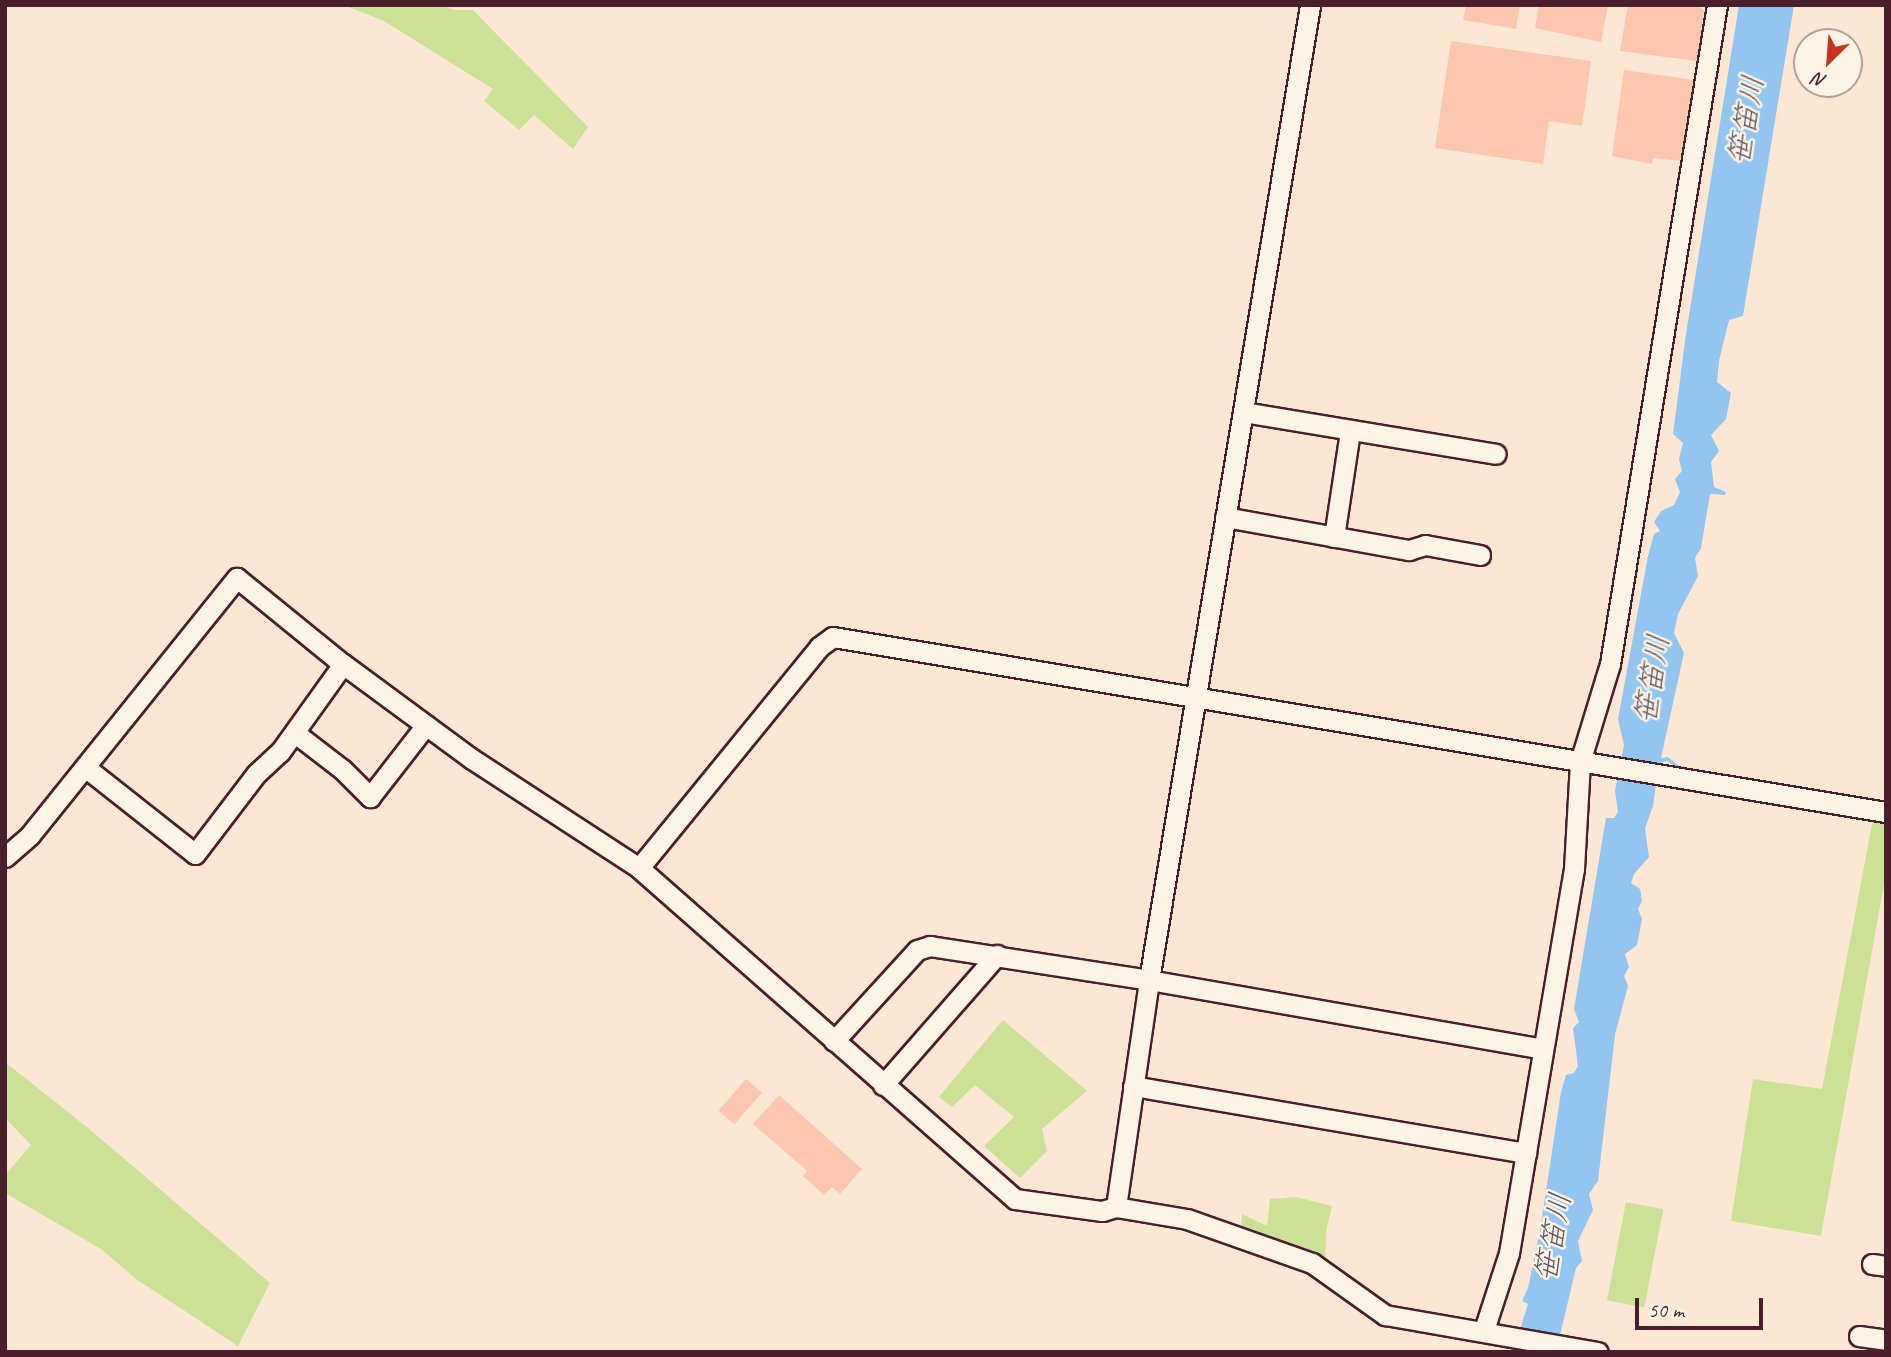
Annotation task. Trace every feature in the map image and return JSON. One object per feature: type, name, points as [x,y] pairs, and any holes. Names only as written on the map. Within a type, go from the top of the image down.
[{"type":"street","points":[[1115,1207],[1149,980],[1310,5]]},
{"type":"street","points":[[1485,1331],[1509,1253],[1574,869],[1585,762],[1610,664],[1717,5]]},
{"type":"street","points":[[1243,412],[1496,454]]},
{"type":"street","points":[[1334,537],[1350,430]]},
{"type":"street","points":[[1225,517],[1409,550],[1425,545],[1480,555]]},
{"type":"street","points":[[5,857],[30,835],[237,578],[343,664],[426,725],[639,868],[1015,1199],[1102,1211],[1115,1207],[1187,1219],[1312,1263],[1385,1315],[1595,1351]]},
{"type":"street","points":[[639,868],[819,647],[833,637],[1886,812]]},
{"type":"street","points":[[85,767],[195,854],[256,774],[280,752],[295,733],[343,664]]},
{"type":"street","points":[[295,733],[342,769],[370,797],[426,725]]},
{"type":"street","points":[[834,1041],[917,950],[930,946],[1149,980],[1544,1049]]},
{"type":"street","points":[[883,1084],[997,955]]},
{"type":"street","points":[[1133,1086],[1526,1153]]},
{"type":"street","points":[[1859,1336],[1886,1340]]},
{"type":"green space","points":[[344,5],[441,5],[454,10],[473,10],[588,127],[573,149],[534,115],[519,130],[484,101],[493,89],[384,21]]},
{"type":"green space","points":[[1873,819],[1886,819],[1886,873],[1821,1236],[1731,1221],[1753,1079],[1822,1089]]},
{"type":"green space","points":[[1003,1020],[1087,1091],[1042,1129],[1047,1151],[1020,1178],[984,1146],[1014,1117],[975,1085],[952,1107],[939,1097]]},
{"type":"green space","points":[[5,1062],[88,1128],[270,1283],[238,1346],[136,1279],[101,1249],[5,1193],[5,1175],[31,1145],[5,1118]]},
{"type":"green space","points":[[1296,1197],[1332,1206],[1326,1231],[1325,1266],[1241,1230],[1242,1214],[1267,1226],[1270,1199]]},
{"type":"green space","points":[[1626,1202],[1663,1209],[1644,1307],[1607,1300]]},
{"type":"water","name":"笹笛川","points":[[1739,5],[1794,5],[1743,316],[1729,320],[1719,361],[1717,382],[1731,393],[1726,419],[1711,435],[1719,451],[1711,462],[1714,487],[1726,492],[1725,495],[1710,494],[1701,548],[1695,558],[1698,576],[1678,614],[1674,633],[1684,653],[1661,758],[1668,757],[1679,766],[1687,767],[1687,770],[1677,768],[1668,761],[1659,763],[1653,806],[1645,828],[1649,857],[1634,874],[1631,883],[1640,889],[1642,901],[1638,909],[1642,919],[1637,945],[1625,954],[1629,967],[1624,976],[1628,986],[1615,1035],[1598,1181],[1589,1194],[1593,1210],[1578,1241],[1582,1261],[1576,1268],[1556,1352],[1513,1352],[1528,1304],[1522,1301],[1528,1288],[1540,1231],[1561,1092],[1566,1075],[1574,1073],[1578,1066],[1573,1028],[1579,1022],[1574,1009],[1606,818],[1614,818],[1618,812],[1615,791],[1624,745],[1618,719],[1648,556],[1654,534],[1660,531],[1654,522],[1661,511],[1674,505],[1680,492],[1675,479],[1682,471],[1679,459],[1683,443],[1673,434],[1686,334]]},
{"type":"building","points":[[1466,5],[1520,5],[1516,29],[1463,20]]},
{"type":"building","points":[[1539,5],[1608,5],[1601,42],[1535,28]]},
{"type":"building","points":[[1628,5],[1696,5],[1704,10],[1697,61],[1620,51]]},
{"type":"building","points":[[1451,41],[1591,61],[1582,126],[1549,121],[1543,164],[1435,148]]},
{"type":"building","points":[[1624,70],[1694,80],[1681,161],[1653,158],[1652,164],[1612,156]]},
{"type":"building","points":[[746,1079],[762,1093],[734,1124],[718,1111]]},
{"type":"building","points":[[779,1095],[862,1169],[840,1194],[832,1187],[824,1195],[803,1176],[807,1171],[753,1124]]}]
